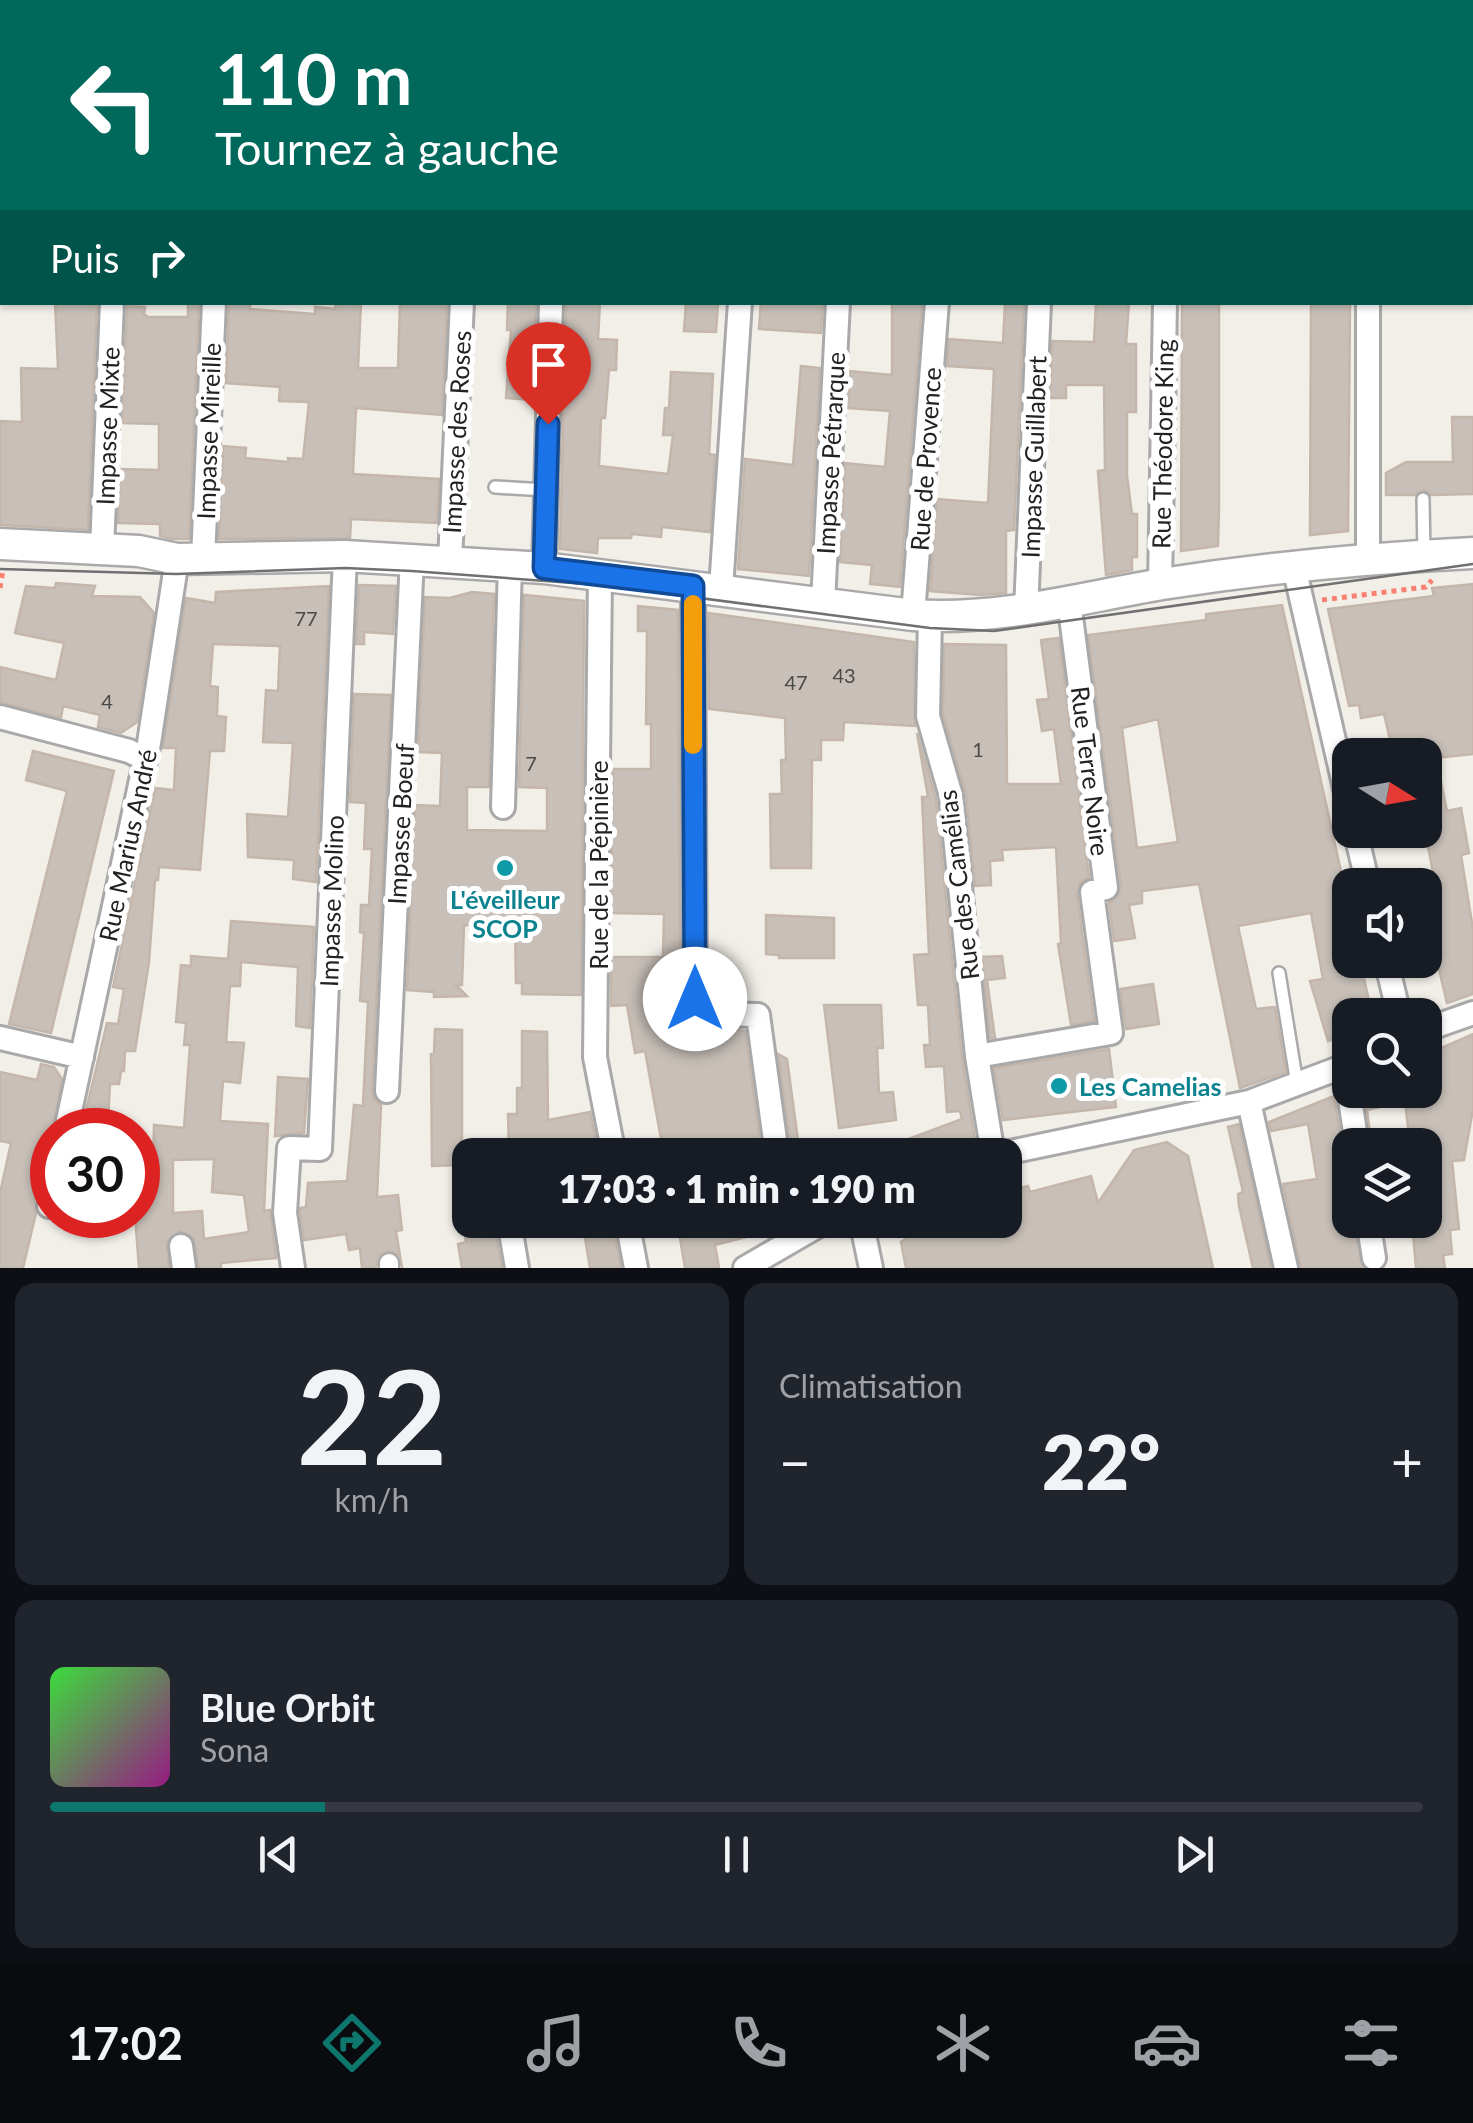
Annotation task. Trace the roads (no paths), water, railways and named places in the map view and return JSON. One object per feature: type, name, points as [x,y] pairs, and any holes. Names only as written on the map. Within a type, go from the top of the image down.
[{"type":"street","name":"Impasse Mixte","points":[[102,550],[112,305]]},
{"type":"street","name":"Impasse Mireille","points":[[190,560],[214,305]]},
{"type":"street","name":"Impasse des Roses","points":[[450,560],[462,305]]},
{"type":"street","points":[[544,568],[551,305]]},
{"type":"street","points":[[740,305],[707,587],[695,999],[709,1014],[758,1015],[775,1138]]},
{"type":"street","name":"Impasse Pétrarque","points":[[823,603],[838,305]]},
{"type":"street","name":"Rue de Provence","points":[[922,616],[937,305]]},
{"type":"street","name":"Impasse Guillabert","points":[[1026,610],[1039,305]]},
{"type":"street","name":"Rue Théodore King","points":[[1160,585],[1165,305]]},
{"type":"street","points":[[1368,305],[1368,560]]},
{"type":"street","points":[[0,544],[139,551],[190,560],[345,556],[450,560],[600,573],[922,616],[1026,610],[1160,585],[1368,560],[1430,566],[1473,553]]},
{"type":"street","name":"Impasse Molino","points":[[293,1268],[285,1214],[289,1148],[320,1149],[345,556]]},
{"type":"street","name":"Impasse Boeuf","points":[[387,1091],[412,558]]},
{"type":"street","name":"Rue Marius André","points":[[71,1108],[190,560]]},
{"type":"street","points":[[503,807],[510,566]]},
{"type":"street","points":[[1294,568],[1333,738]]},
{"type":"street","name":"Rue de la Pépinière","points":[[600,573],[595,1056],[611,1138]]},
{"type":"street","name":"Rue Terre Noire","points":[[977,1056],[1111,1033],[1092,892],[1106,888],[1069,601]]},
{"type":"street","name":"Rue des Camélias","points":[[922,616],[928,716],[950,796],[977,1056],[991,1138]]},
{"type":"street","points":[[0,717],[129,750],[145,759]]},
{"type":"street","points":[[1442,1024],[1473,1013]]},
{"type":"street","points":[[0,1038],[82,1058]]},
{"type":"street","points":[[1022,1149],[1249,1102],[1332,1072]]},
{"type":"street","points":[[1249,1102],[1286,1268]]},
{"type":"street","points":[[512,1238],[517,1268]]},
{"type":"street","points":[[630,1238],[636,1268]]},
{"type":"street","points":[[865,1238],[871,1268]]},
{"type":"street","points":[[1371,1238],[1374,1258]]},
{"type":"street","points":[[744,1268],[789,1243]]},
{"type":"lane","points":[[495,487],[546,490]]},
{"type":"lane","points":[[1423,499],[1430,566]]},
{"type":"lane","points":[[1278,973],[1297,1084]]},
{"type":"tram line","points":[[0,569],[176,574],[345,568],[412,571],[600,585],[930,628],[994,631],[1473,564]]},
{"type":"place","name":"L'éveilleur SCOP","points":[[505,868]]},
{"type":"place","name":"Les Camelias","points":[[1059,1086]]}]
